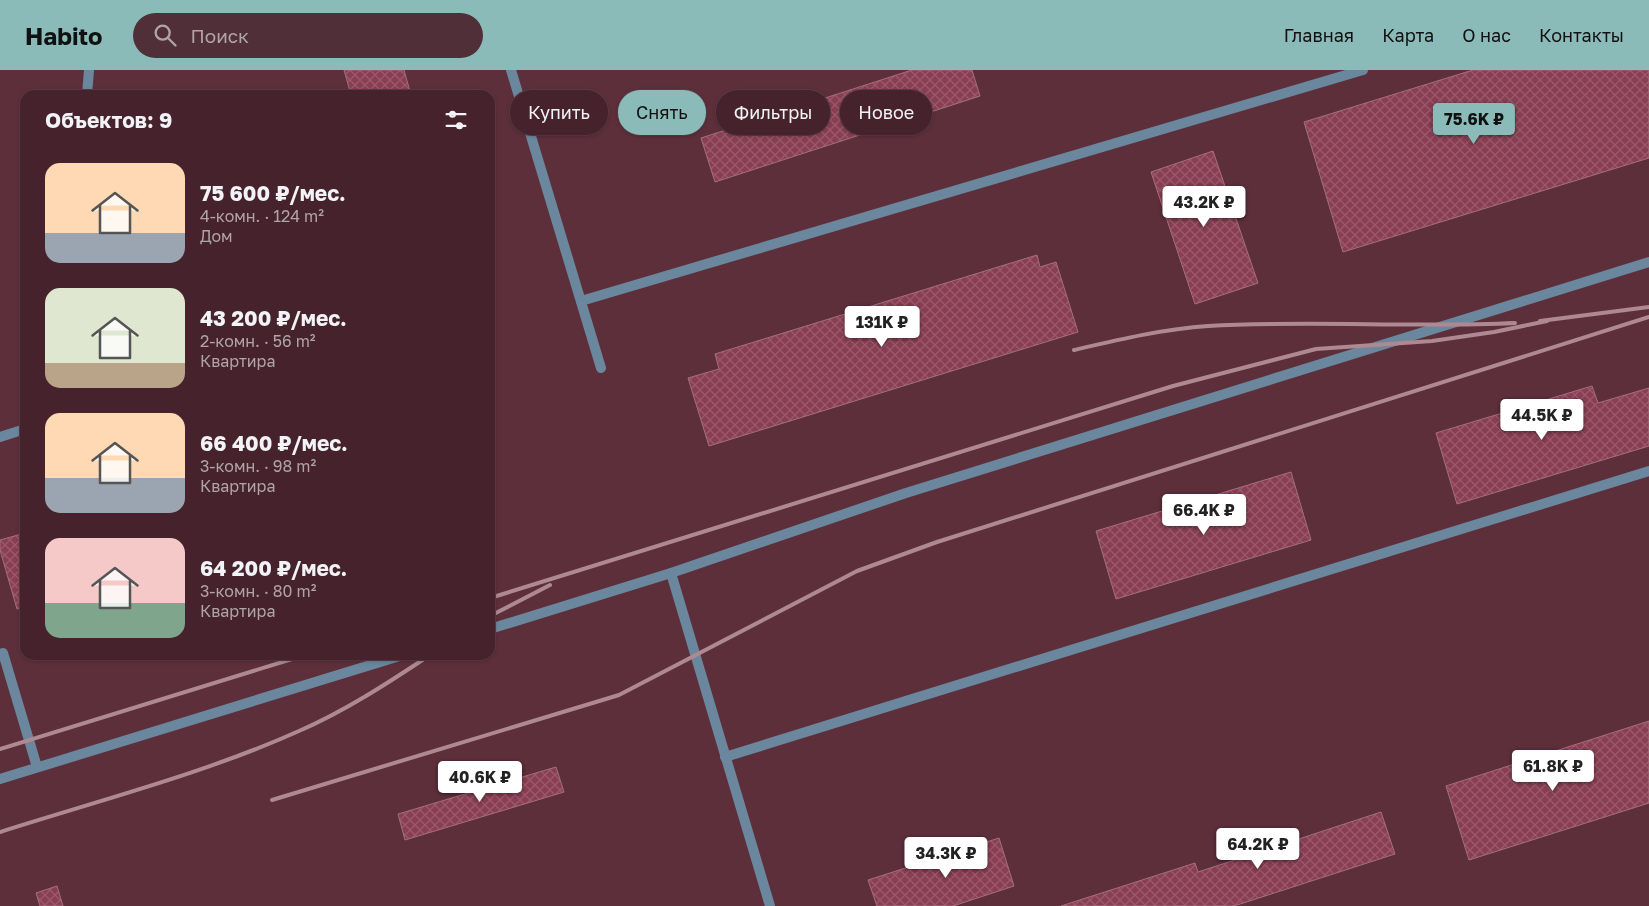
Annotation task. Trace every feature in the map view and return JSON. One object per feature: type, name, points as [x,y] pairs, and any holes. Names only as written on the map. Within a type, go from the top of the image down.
[{"type":"lane","points":[[87,90],[89,70]]},
{"type":"lane","points":[[511,70],[601,368]]},
{"type":"lane","points":[[581,301],[1363,70]]},
{"type":"lane","points":[[495,627],[671,573],[916,490],[1649,262]]},
{"type":"lane","points":[[0,436],[20,430]]},
{"type":"lane","points":[[725,757],[1649,471]]},
{"type":"lane","points":[[671,573],[770,906]]},
{"type":"lane","points":[[0,654],[2,653],[37,767]]},
{"type":"lane","points":[[0,778],[388,660]]},
{"type":"building","points":[[344,70],[404,70],[410,90],[350,90]]},
{"type":"building","points":[[912,70],[972,70],[980,96],[932,112],[932,90],[850,90]]},
{"type":"building","points":[[1473,70],[1649,70],[1649,158],[1343,252],[1304,122]]},
{"type":"building","points":[[840,93],[840,135],[860,135],[715,182],[701,138],[716,133],[716,135],[830,135],[830,96]]},
{"type":"building","points":[[1213,151],[1258,283],[1195,304],[1151,172]]},
{"type":"building","points":[[1037,255],[1040,267],[1056,262],[1078,332],[709,446],[688,378],[719,369],[715,354]]},
{"type":"building","points":[[1592,386],[1598,403],[1649,388],[1649,446],[1457,504],[1436,433]]},
{"type":"building","points":[[1291,472],[1311,540],[1116,599],[1096,531]]},
{"type":"building","points":[[20,534],[20,608],[17,609],[0,550],[0,540]]},
{"type":"building","points":[[1649,721],[1649,803],[1469,860],[1446,786]]},
{"type":"building","points":[[556,767],[564,792],[405,840],[398,814]]},
{"type":"building","points":[[1381,812],[1395,854],[1234,906],[1061,906],[1195,863],[1198,872]]},
{"type":"building","points":[[999,838],[1014,886],[953,906],[877,906],[868,880]]},
{"type":"building","points":[[57,886],[63,906],[40,906],[36,893]]},
{"type":"railway","points":[[1540,321],[1649,307]]},
{"type":"railway","points":[[272,800],[619,695],[857,571],[937,542],[1649,317]]},
{"type":"railway","points":[[495,596],[1173,386],[1316,349],[1432,341],[1494,332],[1547,321]]},
{"type":"railway","points":[[1074,350],[1157,332],[1191,327],[1246,324],[1438,325],[1515,323]]},
{"type":"railway","points":[[495,613],[550,585]]},
{"type":"railway","points":[[0,749],[289,660]]},
{"type":"railway","points":[[0,832],[151,786],[263,746],[350,706],[422,660]]}]
